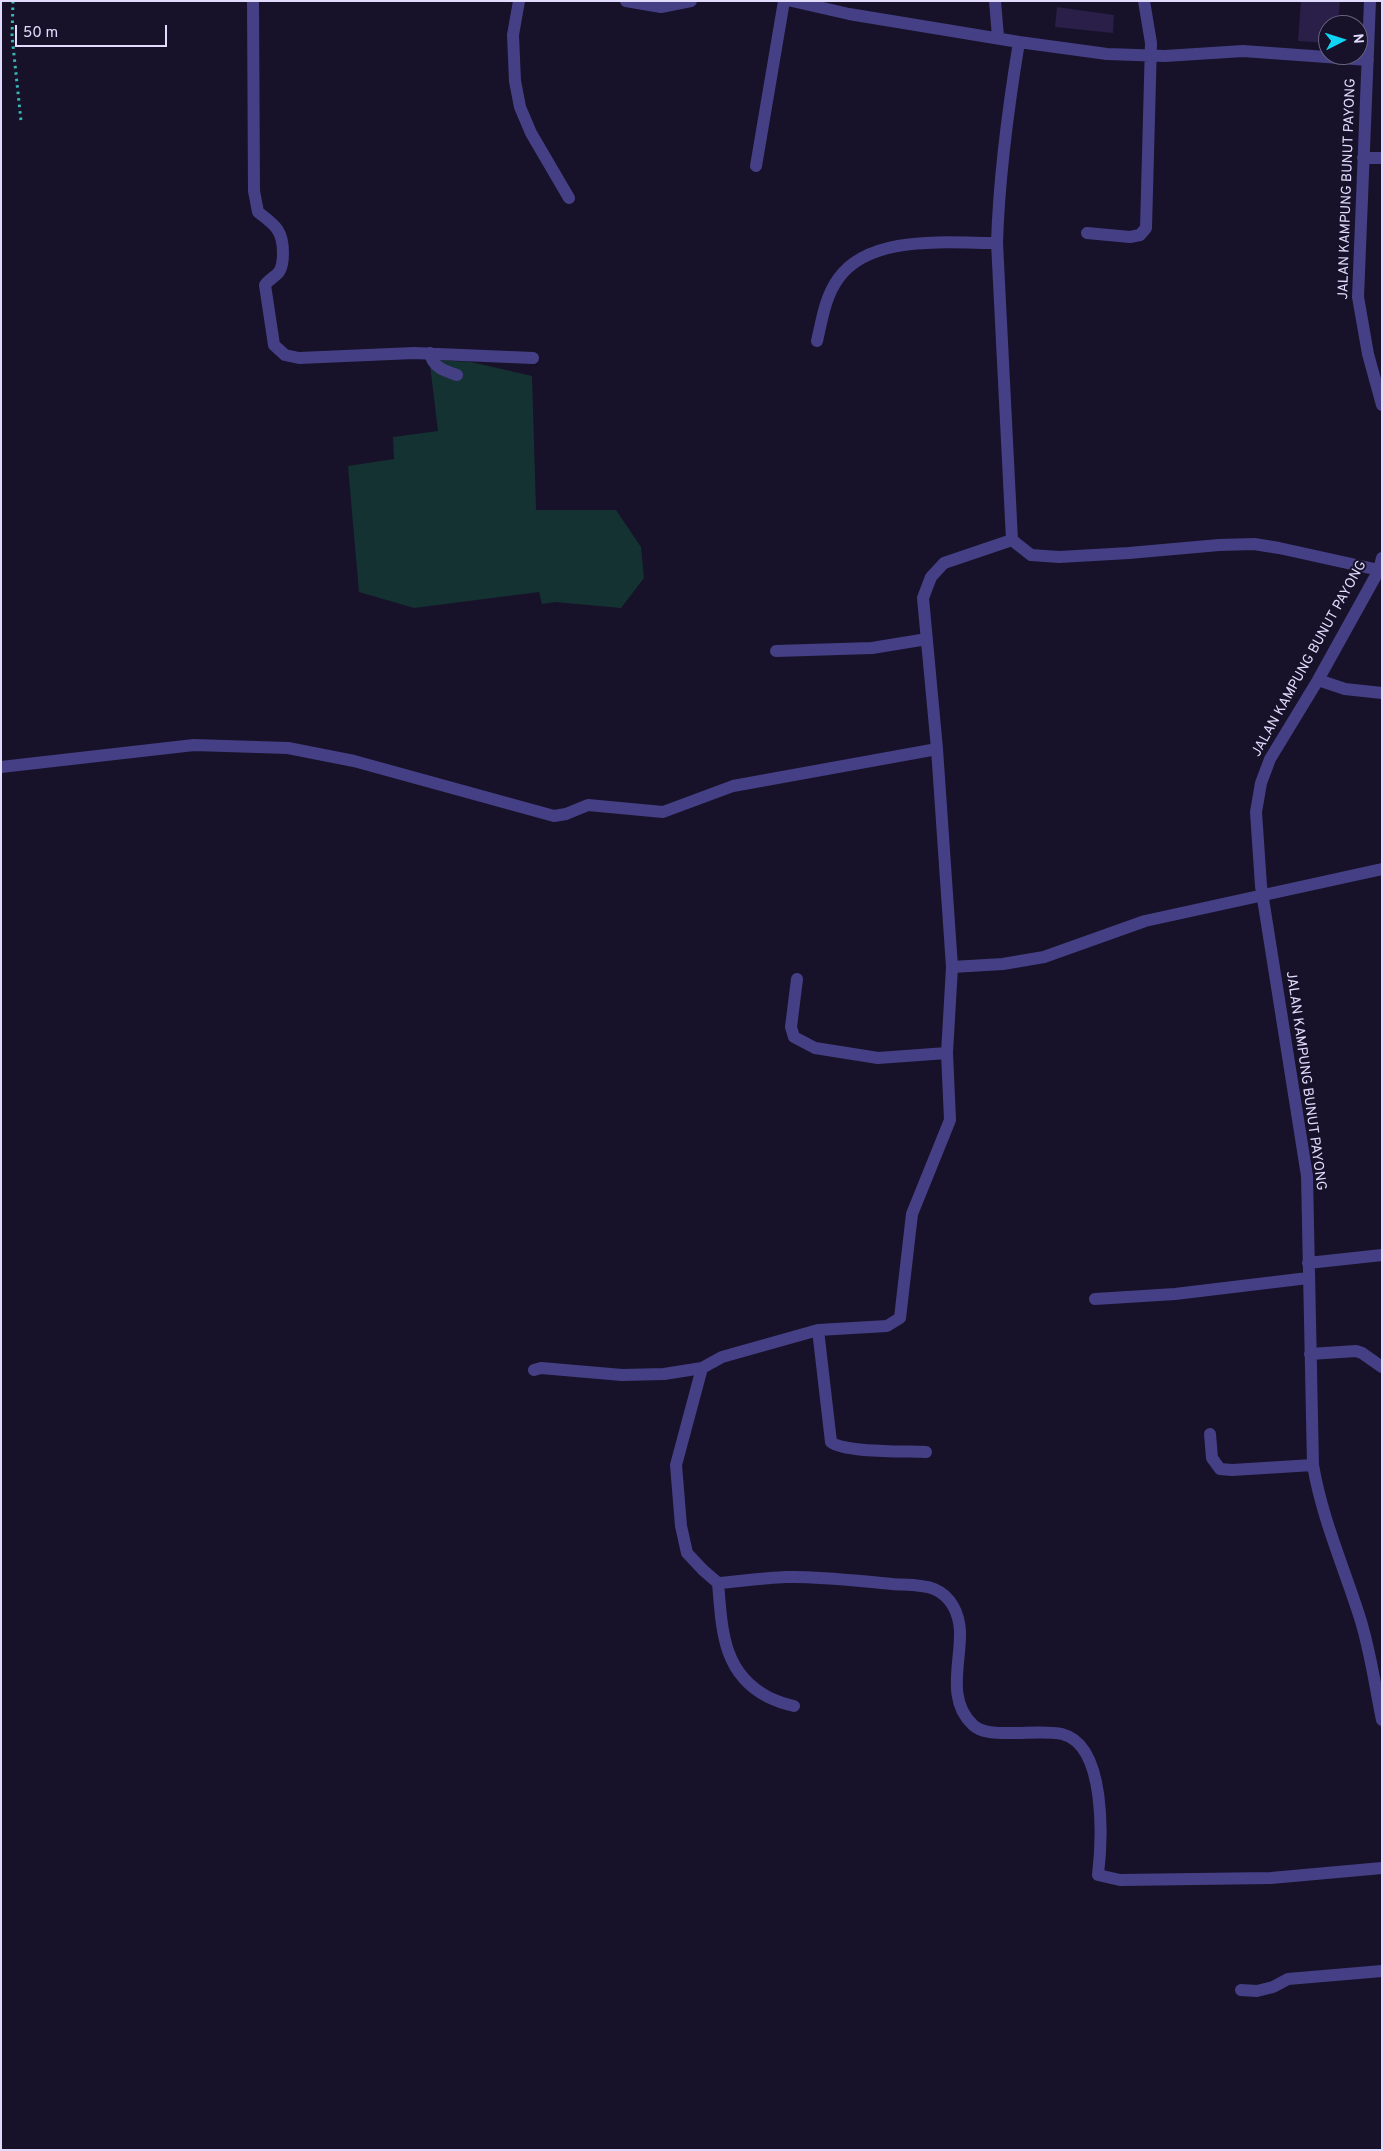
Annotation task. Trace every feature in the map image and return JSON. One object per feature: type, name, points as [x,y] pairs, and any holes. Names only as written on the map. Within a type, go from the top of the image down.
[{"type":"street","points":[[253,1],[254,191],[258,212],[276,225],[283,239],[283,262],[279,272],[268,280],[265,285],[274,345],[285,355],[299,358],[430,353],[533,358]]},
{"type":"street","points":[[519,1],[513,35],[515,81],[520,107],[531,133],[569,198]]},
{"type":"street","points":[[626,1],[661,7],[687,2]]},
{"type":"street","points":[[756,166],[784,1]]},
{"type":"street","points":[[792,1],[850,14],[998,37],[1019,42],[1107,54],[1165,56],[1242,50],[1318,56]]},
{"type":"street","points":[[995,1],[998,37]]},
{"type":"street","points":[[1087,233],[1130,237],[1140,236],[1146,228],[1151,43],[1144,1]]},
{"type":"street","name":"JALAN KAMPUNG BUNUT PAYONG","points":[[1368,60],[1370,1]]},
{"type":"street","points":[[1019,42],[1008,110],[996,243],[1012,540],[1031,555],[1059,556],[1129,553],[1219,544],[1254,544],[1381,564]]},
{"type":"street","name":"JALAN KAMPUNG BUNUT PAYONG","points":[[1368,65],[1358,298],[1368,354],[1382,405]]},
{"type":"street","points":[[1363,158],[1382,158]]},
{"type":"street","points":[[817,341],[825,306],[833,288],[857,259],[882,250],[932,242],[996,243]]},
{"type":"street","points":[[430,353],[431,359],[438,367],[457,375]]},
{"type":"street","points":[[534,1370],[541,1368],[622,1375],[664,1374],[702,1368],[722,1357],[818,1330],[887,1326],[900,1318],[912,1214],[950,1120],[948,1053],[952,967],[938,748],[923,598],[930,577],[944,562],[1012,540]]},
{"type":"street","name":"JALAN KAMPUNG BUNUT PAYONG","points":[[1381,564],[1318,680],[1270,759],[1261,783],[1256,812],[1262,895],[1307,1176],[1313,1465],[1319,1498],[1332,1542],[1360,1617],[1382,1720]]},
{"type":"street","points":[[776,651],[872,648],[927,639]]},
{"type":"street","points":[[1318,680],[1345,690],[1382,693]]},
{"type":"street","points":[[1,767],[194,745],[288,748],[354,761],[554,816],[566,814],[588,805],[663,812],[733,786],[938,748]]},
{"type":"street","points":[[952,967],[1003,964],[1044,957],[1144,921],[1382,869]]},
{"type":"street","points":[[797,979],[791,1026],[794,1037],[815,1048],[878,1058],[948,1053]]},
{"type":"street","points":[[1308,1263],[1382,1254]]},
{"type":"street","points":[[1095,1299],[1175,1294],[1308,1278]]},
{"type":"street","points":[[818,1330],[831,1442],[836,1446],[849,1448],[926,1452]]},
{"type":"street","points":[[1310,1354],[1356,1351],[1382,1367]]},
{"type":"street","points":[[702,1368],[676,1465],[681,1526],[687,1553],[718,1583],[722,1630],[729,1658],[743,1679],[768,1698],[794,1706]]},
{"type":"street","points":[[1210,1434],[1212,1458],[1220,1469],[1232,1470],[1313,1465]]},
{"type":"street","points":[[718,1583],[786,1577],[826,1578],[933,1588],[948,1598],[956,1610],[960,1631],[956,1683],[961,1710],[974,1727],[993,1733],[1062,1734],[1072,1739],[1081,1747],[1090,1762],[1094,1770],[1101,1828],[1098,1876],[1120,1880],[1271,1878],[1382,1868]]},
{"type":"street","points":[[1241,1990],[1257,1991],[1273,1987],[1288,1978],[1382,1971]]},
{"type":"path","points":[[13,1],[12,36],[21,121]]},
{"type":"green space","points":[[437,360],[471,362],[532,376],[536,510],[616,510],[641,547],[644,578],[621,608],[555,602],[542,604],[539,592],[414,608],[359,592],[348,466],[394,459],[393,437],[438,431],[430,365]]},
{"type":"building","points":[[1301,1],[1340,1],[1339,15],[1318,15],[1318,42],[1298,41]]},
{"type":"building","points":[[1057,7],[1114,15],[1113,33],[1055,27]]}]
